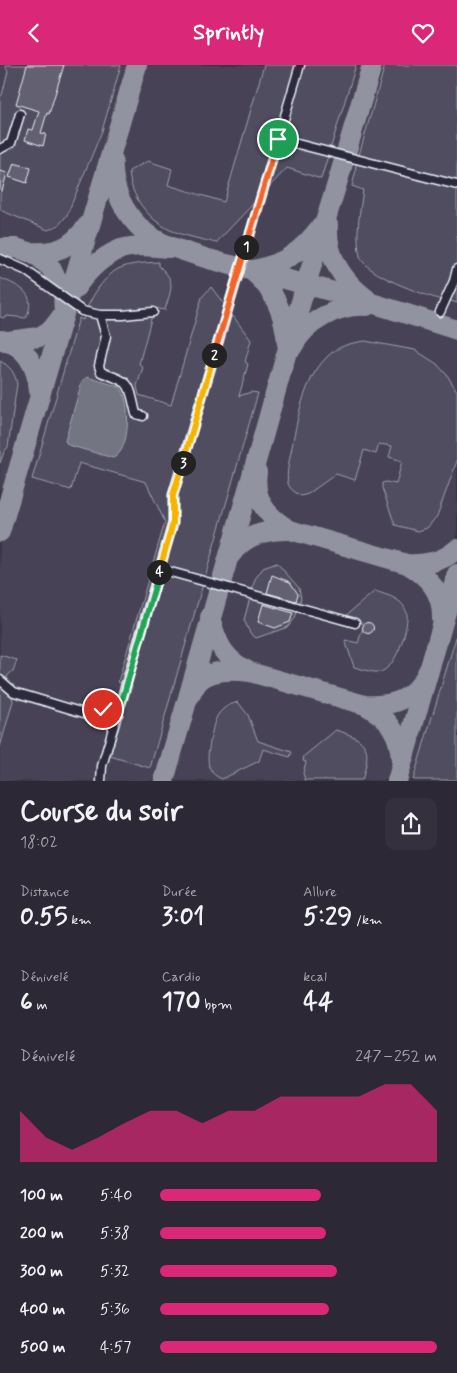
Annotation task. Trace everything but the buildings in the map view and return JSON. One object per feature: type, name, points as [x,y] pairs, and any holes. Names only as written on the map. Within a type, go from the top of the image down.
[{"type":"lane","points":[[101,781],[102,766],[173,523],[173,495],[300,65]]},
{"type":"lane","points":[[0,149],[11,143],[20,114]]},
{"type":"lane","points":[[278,139],[457,185]]},
{"type":"lane","points":[[0,259],[25,270],[82,311],[111,316],[153,312]]},
{"type":"lane","points":[[440,312],[454,281],[457,269]]},
{"type":"lane","points":[[100,315],[106,336],[100,357],[99,366],[101,372],[125,381],[129,385],[136,414],[143,416]]},
{"type":"lane","points":[[160,569],[355,623]]},
{"type":"lane","points":[[0,680],[14,692],[87,714],[103,709],[118,714]]},
{"type":"shaded area","points":[[0,65],[457,65],[457,780],[0,781]]},
{"type":"shaded area","points":[[5,65],[121,65],[102,131],[67,215],[59,225],[48,230],[0,210],[0,193],[3,185],[0,184],[0,97],[8,71]]},
{"type":"shaded area","points":[[264,65],[356,65],[321,179],[287,168],[216,243],[170,230],[154,220],[137,198],[130,180],[129,171],[148,161],[172,169],[168,185],[224,202]]},
{"type":"shaded area","points":[[385,65],[457,65],[457,303],[421,293],[383,277],[364,263],[360,256],[358,231],[363,190],[352,186],[355,169]]},
{"type":"shaded area","points":[[159,262],[159,266],[168,277],[171,286],[165,310],[154,308],[139,364],[143,367],[137,386],[139,395],[171,405],[202,297],[211,287],[251,340],[245,362],[248,364],[239,396],[251,392],[258,393],[150,768],[110,756],[132,686],[118,682],[165,522],[146,482],[79,463],[71,490],[32,479],[79,318],[83,320],[96,292],[112,273],[128,266]]},
{"type":"shaded area","points":[[0,278],[14,284],[28,296],[30,302],[26,318],[0,317]]},
{"type":"shaded area","points":[[365,341],[415,350],[437,364],[457,391],[457,461],[437,516],[427,528],[418,531],[395,525],[382,488],[382,483],[396,484],[402,461],[389,457],[392,446],[379,444],[376,454],[364,450],[355,480],[336,474],[308,494],[301,496],[291,489],[288,483],[288,467],[299,414],[312,377],[319,366],[335,350],[349,344]]},
{"type":"shaded area","points":[[0,361],[12,370],[17,384],[8,447],[0,463]]},
{"type":"shaded area","points":[[277,563],[299,588],[301,598],[295,618],[288,627],[256,638],[250,633],[244,620],[255,579],[263,568]]},
{"type":"shaded area","points":[[375,591],[401,603],[407,615],[400,648],[391,664],[380,672],[354,667],[345,640],[358,643],[364,624],[344,617]]},
{"type":"shaded area","points":[[457,634],[457,780],[413,780]]},
{"type":"shaded area","points":[[0,655],[17,660],[13,671],[7,676],[13,701],[0,747]]},
{"type":"shaded area","points":[[238,702],[248,715],[258,741],[292,752],[290,757],[263,749],[259,761],[222,779],[216,776],[209,767],[212,730],[215,720],[221,711],[229,705]]},
{"type":"shaded area","points":[[336,730],[355,737],[365,746],[367,760],[362,780],[305,780],[303,773],[306,762],[303,761],[304,756]]},
{"type":"water","points":[[87,377],[120,387],[124,393],[127,413],[126,436],[119,453],[113,458],[68,445],[65,441],[82,381]]},
{"type":"taxiway","points":[[0,532],[137,65]]},
{"type":"taxiway","points":[[164,781],[306,284],[372,65]]},
{"type":"taxiway","points":[[113,160],[114,181],[120,200],[138,226],[158,241],[202,257],[343,294],[457,330]]},
{"type":"taxiway","points":[[328,225],[328,237],[333,258],[350,284],[367,299]]},
{"type":"taxiway","points":[[29,252],[47,252],[62,248],[75,240],[87,226]]},
{"type":"taxiway","points":[[253,270],[274,264],[292,255],[321,226]]},
{"type":"taxiway","points":[[74,290],[94,266],[114,252],[127,247],[139,246],[169,248]]},
{"type":"taxiway","points":[[0,248],[16,248],[40,258],[51,268],[63,293],[64,313],[52,329],[39,337],[8,341]]},
{"type":"taxiway","points":[[252,271],[260,278],[277,303],[284,323],[287,344]]},
{"type":"taxiway","points":[[292,348],[305,330],[324,316],[345,308],[367,306]]},
{"type":"taxiway","points":[[2,340],[11,343],[24,352],[33,366],[39,391]]},
{"type":"taxiway","points":[[257,472],[257,491],[263,507],[290,530]]},
{"type":"taxiway","points":[[230,556],[249,538],[264,532],[281,530],[290,530],[407,564],[434,562],[446,557],[457,549]]},
{"type":"taxiway","points":[[407,564],[422,574],[433,586],[440,601],[442,620]]},
{"type":"taxiway","points":[[397,781],[457,574]]},
{"type":"taxiway","points":[[210,617],[223,650],[241,667],[250,672],[365,705],[386,704],[404,699],[418,687],[429,669]]},
{"type":"taxiway","points":[[190,696],[198,682],[209,675],[230,671],[250,672]]},
{"type":"taxiway","points":[[365,705],[381,715],[392,727],[398,742],[401,761]]},
{"type":"route","points":[[103,709],[118,714],[173,523],[173,495],[278,139]]}]
